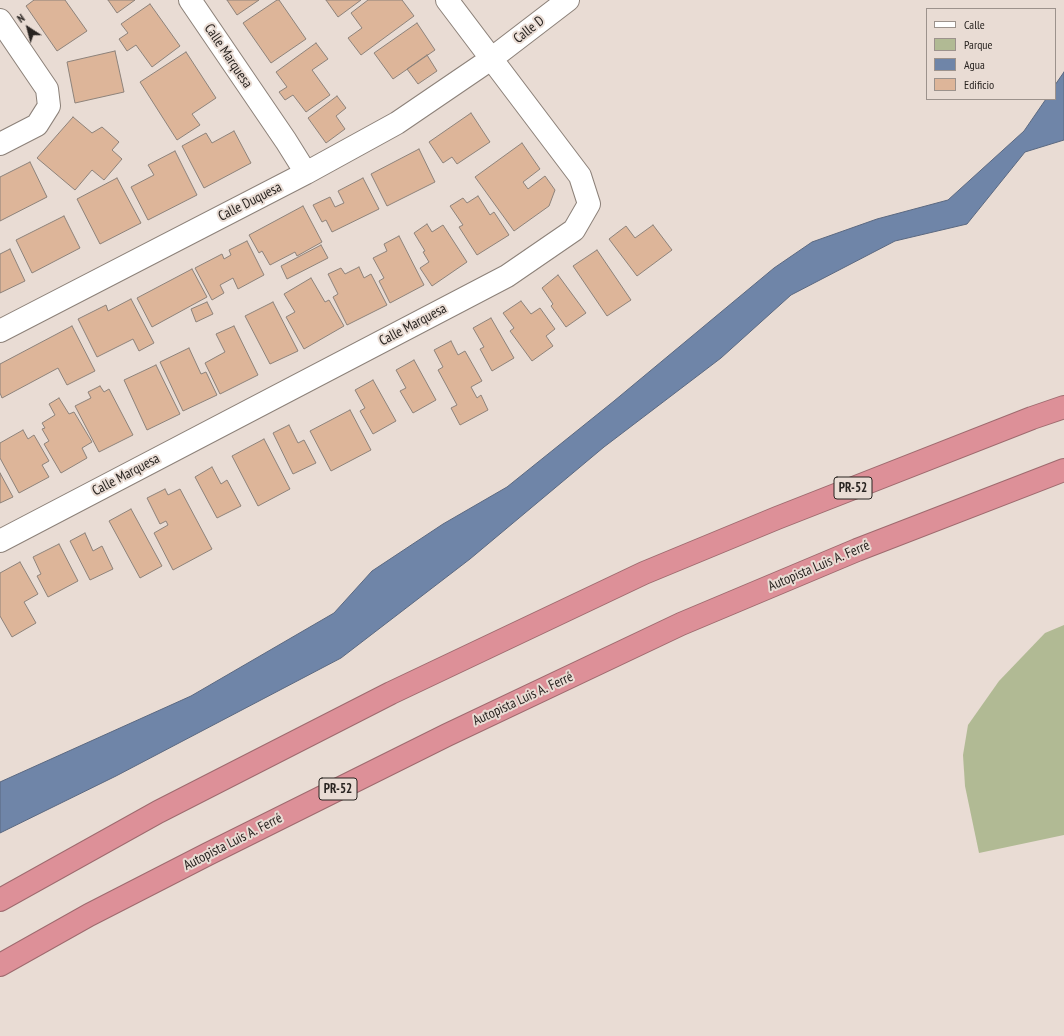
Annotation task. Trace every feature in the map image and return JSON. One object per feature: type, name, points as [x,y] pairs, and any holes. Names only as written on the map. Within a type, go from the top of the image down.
[{"type":"highway","name":"PR-52","points":[[0,900],[158,812],[384,697],[644,573],[784,516],[1032,418],[1064,407]]},
{"type":"highway","name":"Autopista Luis A. Ferré","points":[[0,965],[89,915],[236,840],[447,735],[681,624],[857,550],[1064,470]]},
{"type":"street","name":"Calle Marquesa","points":[[190,0],[286,141],[306,173]]},
{"type":"street","name":"Calle Marquesa","points":[[0,540],[507,276],[574,230],[589,204],[580,176],[447,0]]},
{"type":"street","name":"Calle D","points":[[491,59],[568,0]]},
{"type":"street","points":[[0,20],[47,89],[48,106],[37,125],[0,144]]},
{"type":"street","name":"Calle Duquesa","points":[[0,331],[306,173],[397,123],[491,59]]},
{"type":"green space","points":[[1064,625],[1064,835],[979,853],[965,786],[963,755],[968,725],[999,681],[1045,633]]},
{"type":"water","points":[[1064,72],[1064,140],[1025,152],[967,224],[895,241],[791,295],[721,358],[604,447],[470,559],[341,658],[116,776],[0,833],[0,782],[191,696],[334,613],[372,571],[443,524],[507,487],[614,401],[774,268],[812,242],[877,219],[948,200],[1024,131],[1045,100],[1056,100],[1056,84]]},
{"type":"building","points":[[34,0],[65,0],[87,31],[57,51],[26,6]]},
{"type":"building","points":[[108,0],[135,0],[117,13]]},
{"type":"building","points":[[227,0],[259,0],[237,15]]},
{"type":"building","points":[[279,0],[306,39],[271,63],[243,23]]},
{"type":"building","points":[[326,0],[361,0],[338,17]]},
{"type":"building","points":[[368,0],[402,0],[414,16],[361,55],[348,38],[362,28],[351,13]]},
{"type":"building","points":[[150,4],[180,46],[152,67],[136,45],[127,51],[119,39],[128,33],[121,24]]},
{"type":"building","points":[[417,23],[435,50],[393,79],[374,53]]},
{"type":"building","points":[[316,43],[328,59],[312,70],[330,95],[306,112],[293,95],[285,100],[279,92],[287,87],[276,72]]},
{"type":"building","points":[[115,51],[124,92],[75,103],[67,62]]},
{"type":"building","points":[[186,52],[216,98],[192,114],[200,125],[177,140],[140,82]]},
{"type":"building","points":[[427,55],[437,71],[418,84],[407,69]]},
{"type":"building","points":[[337,96],[346,108],[336,116],[345,129],[326,143],[308,118]]},
{"type":"building","points":[[471,113],[490,142],[457,164],[452,157],[443,163],[429,142]]},
{"type":"building","points":[[73,117],[92,133],[102,127],[119,142],[112,150],[122,159],[104,180],[92,170],[75,190],[37,158]]},
{"type":"building","points":[[234,131],[251,163],[204,188],[182,146],[206,133],[212,143]]},
{"type":"building","points":[[522,143],[540,169],[523,182],[528,189],[545,176],[555,190],[549,206],[514,231],[475,177]]},
{"type":"building","points":[[419,149],[435,182],[387,206],[371,174]]},
{"type":"building","points":[[175,151],[197,195],[148,220],[131,187],[154,175],[148,165]]},
{"type":"building","points":[[30,162],[47,197],[0,221],[0,177]]},
{"type":"building","points":[[117,178],[141,223],[100,244],[77,199]]},
{"type":"building","points":[[363,178],[379,209],[332,232],[326,220],[322,222],[313,205],[330,197],[335,207],[344,203],[338,191]]},
{"type":"building","points":[[478,196],[490,215],[494,212],[509,235],[477,255],[459,227],[463,225],[450,206],[463,198],[467,203]]},
{"type":"building","points":[[303,206],[322,242],[297,256],[295,252],[270,265],[262,251],[259,253],[249,235]]},
{"type":"building","points":[[64,216],[80,248],[32,273],[16,240]]},
{"type":"building","points":[[427,224],[432,232],[443,225],[467,262],[432,286],[420,268],[429,262],[423,252],[425,251],[414,233]]},
{"type":"building","points":[[653,225],[672,250],[637,276],[609,239],[626,226],[635,238]]},
{"type":"building","points":[[399,236],[424,285],[390,303],[379,281],[384,278],[373,258],[387,251],[384,244]]},
{"type":"building","points":[[247,241],[264,275],[238,289],[233,278],[220,285],[224,293],[212,300],[195,268],[222,254],[224,259],[231,255],[229,250]]},
{"type":"building","points":[[321,245],[328,258],[287,279],[281,266]]},
{"type":"building","points":[[10,249],[25,281],[0,293],[0,254]]},
{"type":"building","points":[[597,250],[631,300],[607,316],[573,266]]},
{"type":"building","points":[[359,267],[364,278],[371,274],[387,305],[347,325],[333,297],[338,294],[328,274],[341,268],[345,274]]},
{"type":"building","points":[[192,269],[207,297],[152,327],[137,298]]},
{"type":"building","points":[[558,275],[586,313],[566,327],[551,306],[553,304],[542,288]]},
{"type":"building","points":[[311,278],[325,302],[329,300],[344,326],[304,349],[286,317],[295,312],[284,294]]},
{"type":"building","points":[[131,299],[154,343],[139,351],[133,339],[97,357],[78,319],[106,305],[108,311]]},
{"type":"building","points":[[521,301],[531,314],[540,308],[555,329],[546,336],[553,346],[532,361],[510,331],[514,328],[503,313]]},
{"type":"building","points":[[207,302],[213,314],[196,322],[191,309]]},
{"type":"building","points":[[273,302],[298,351],[270,364],[245,316]]},
{"type":"building","points":[[491,318],[514,358],[492,371],[480,349],[484,347],[473,328]]},
{"type":"building","points":[[72,326],[95,371],[67,385],[58,368],[2,398],[0,393],[0,364]]},
{"type":"building","points":[[234,326],[258,375],[220,394],[205,363],[225,352],[216,334]]},
{"type":"building","points":[[451,341],[458,355],[465,351],[482,381],[471,387],[477,398],[481,395],[488,410],[460,425],[451,408],[457,405],[438,370],[443,367],[434,350]]},
{"type":"building","points":[[189,348],[201,374],[206,372],[217,395],[183,411],[160,362]]},
{"type":"building","points":[[414,360],[436,400],[413,413],[400,391],[406,388],[396,370]]},
{"type":"building","points":[[156,365],[180,414],[147,430],[124,380]]},
{"type":"building","points":[[373,380],[396,421],[373,434],[360,411],[365,408],[355,390]]},
{"type":"building","points":[[100,386],[104,392],[109,389],[133,435],[99,452],[75,406],[91,398],[88,392]]},
{"type":"building","points":[[59,398],[69,414],[74,412],[92,442],[82,448],[87,458],[61,473],[44,444],[49,441],[42,429],[45,428],[42,423],[55,415],[49,404]]},
{"type":"building","points":[[350,410],[371,450],[331,471],[310,431]]},
{"type":"building","points":[[289,425],[298,443],[304,440],[316,463],[293,474],[273,433]]},
{"type":"building","points":[[23,430],[28,439],[34,435],[49,461],[42,465],[49,477],[19,493],[0,458],[0,443]]},
{"type":"building","points":[[264,439],[290,489],[258,506],[232,456]]},
{"type":"building","points":[[212,467],[221,484],[227,480],[241,506],[217,518],[195,477]]},
{"type":"building","points":[[0,473],[13,497],[0,503]]},
{"type":"building","points":[[165,489],[168,495],[180,489],[212,549],[173,570],[154,533],[168,525],[166,521],[160,524],[147,498]]},
{"type":"building","points":[[131,509],[162,566],[140,578],[109,521]]},
{"type":"building","points":[[85,533],[93,551],[102,546],[113,569],[90,580],[70,541]]},
{"type":"building","points":[[59,544],[78,581],[48,597],[37,576],[41,574],[33,557]]},
{"type":"building","points":[[20,562],[38,594],[24,602],[36,623],[12,637],[0,616],[0,573]]}]
